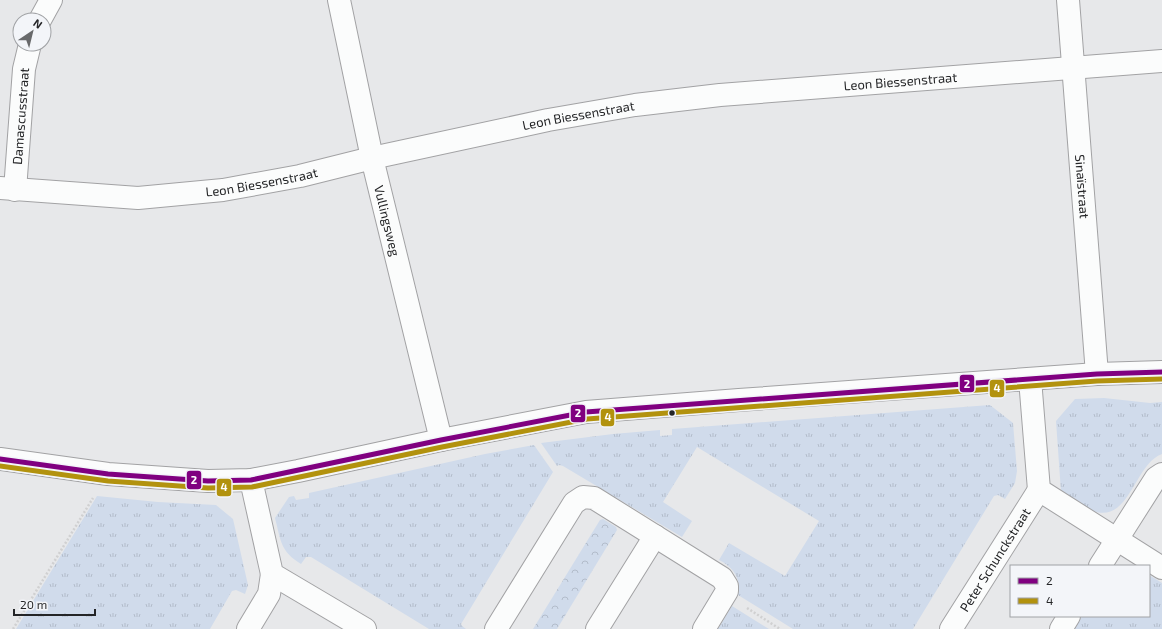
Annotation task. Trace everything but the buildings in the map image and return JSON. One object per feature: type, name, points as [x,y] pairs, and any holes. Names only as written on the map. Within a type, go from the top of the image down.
[{"type":"street","points":[[44,12],[51,0]]},
{"type":"street","name":"Vullingsweg","points":[[339,0],[372,158],[441,440]]},
{"type":"street","name":"Sinaïstraat","points":[[1068,0],[1097,374]]},
{"type":"street","name":"Damascusstraat","points":[[7,189],[24,69],[28,52]]},
{"type":"street","name":"Leon Biessenstraat","points":[[7,189],[138,198],[223,190],[300,176],[372,158],[548,120],[635,105],[720,95],[1162,61]]},
{"type":"street","points":[[7,461],[108,474],[208,481],[251,480],[298,472],[441,440],[586,412],[1097,374],[1162,372]]},
{"type":"street","points":[[1030,379],[1038,490],[1115,540],[1162,568]]},
{"type":"street","points":[[1101,565],[1115,540],[1156,478],[1162,474]]},
{"type":"street","points":[[248,629],[269,594],[272,574],[251,480]]},
{"type":"street","name":"Peter Schunckstraat","points":[[951,629],[1038,490]]},
{"type":"street","points":[[496,629],[574,503],[584,497],[594,498],[722,578],[727,586],[727,591],[704,629]]},
{"type":"street","points":[[597,629],[654,536]]},
{"type":"street","points":[[272,574],[361,628]]},
{"type":"street","points":[[1062,629],[1068,617]]},
{"type":"path","points":[[13,629],[108,474]]},
{"type":"path","points":[[727,591],[735,601],[780,629]]},
{"type":"green space","points":[[1104,398],[1150,403],[1162,402],[1162,454],[1153,460],[1145,469],[1124,501],[1115,509],[1105,513],[1093,511],[1061,492],[1056,421],[1075,399]]},
{"type":"green space","points":[[990,405],[1013,423],[1017,471],[1015,483],[1005,499],[998,495],[994,496],[913,629],[793,629],[738,595],[739,584],[735,574],[728,566],[719,560],[729,543],[785,576],[819,521],[697,447],[663,502],[692,521],[682,537],[563,466],[557,466],[541,443],[660,430],[660,436],[672,435],[672,429]]},
{"type":"green space","points":[[534,445],[553,472],[461,624],[466,629],[429,629],[311,557],[306,557],[301,564],[289,555],[282,545],[275,518],[289,497],[294,496],[296,500],[309,498],[309,493],[485,454]]},
{"type":"green space","points":[[97,496],[158,502],[216,505],[233,519],[248,585],[245,594],[236,590],[232,591],[210,629],[16,629]]},
{"type":"green space","points":[[603,519],[616,527],[617,530],[557,629],[533,629],[600,520]]},
{"type":"green space","points":[[1150,576],[1162,583],[1162,629],[1074,629],[1081,617],[1150,617]]},
{"type":"green space","points":[[732,606],[769,629],[718,629]]},
{"type":"transit line","name":"2","points":[[0,459],[108,474],[208,481],[251,480],[441,440],[586,412],[1097,374],[1162,372]]},
{"type":"transit line","name":"4","points":[[0,466],[108,481],[208,488],[252,487],[442,447],[587,419],[1097,381],[1162,379]]}]
